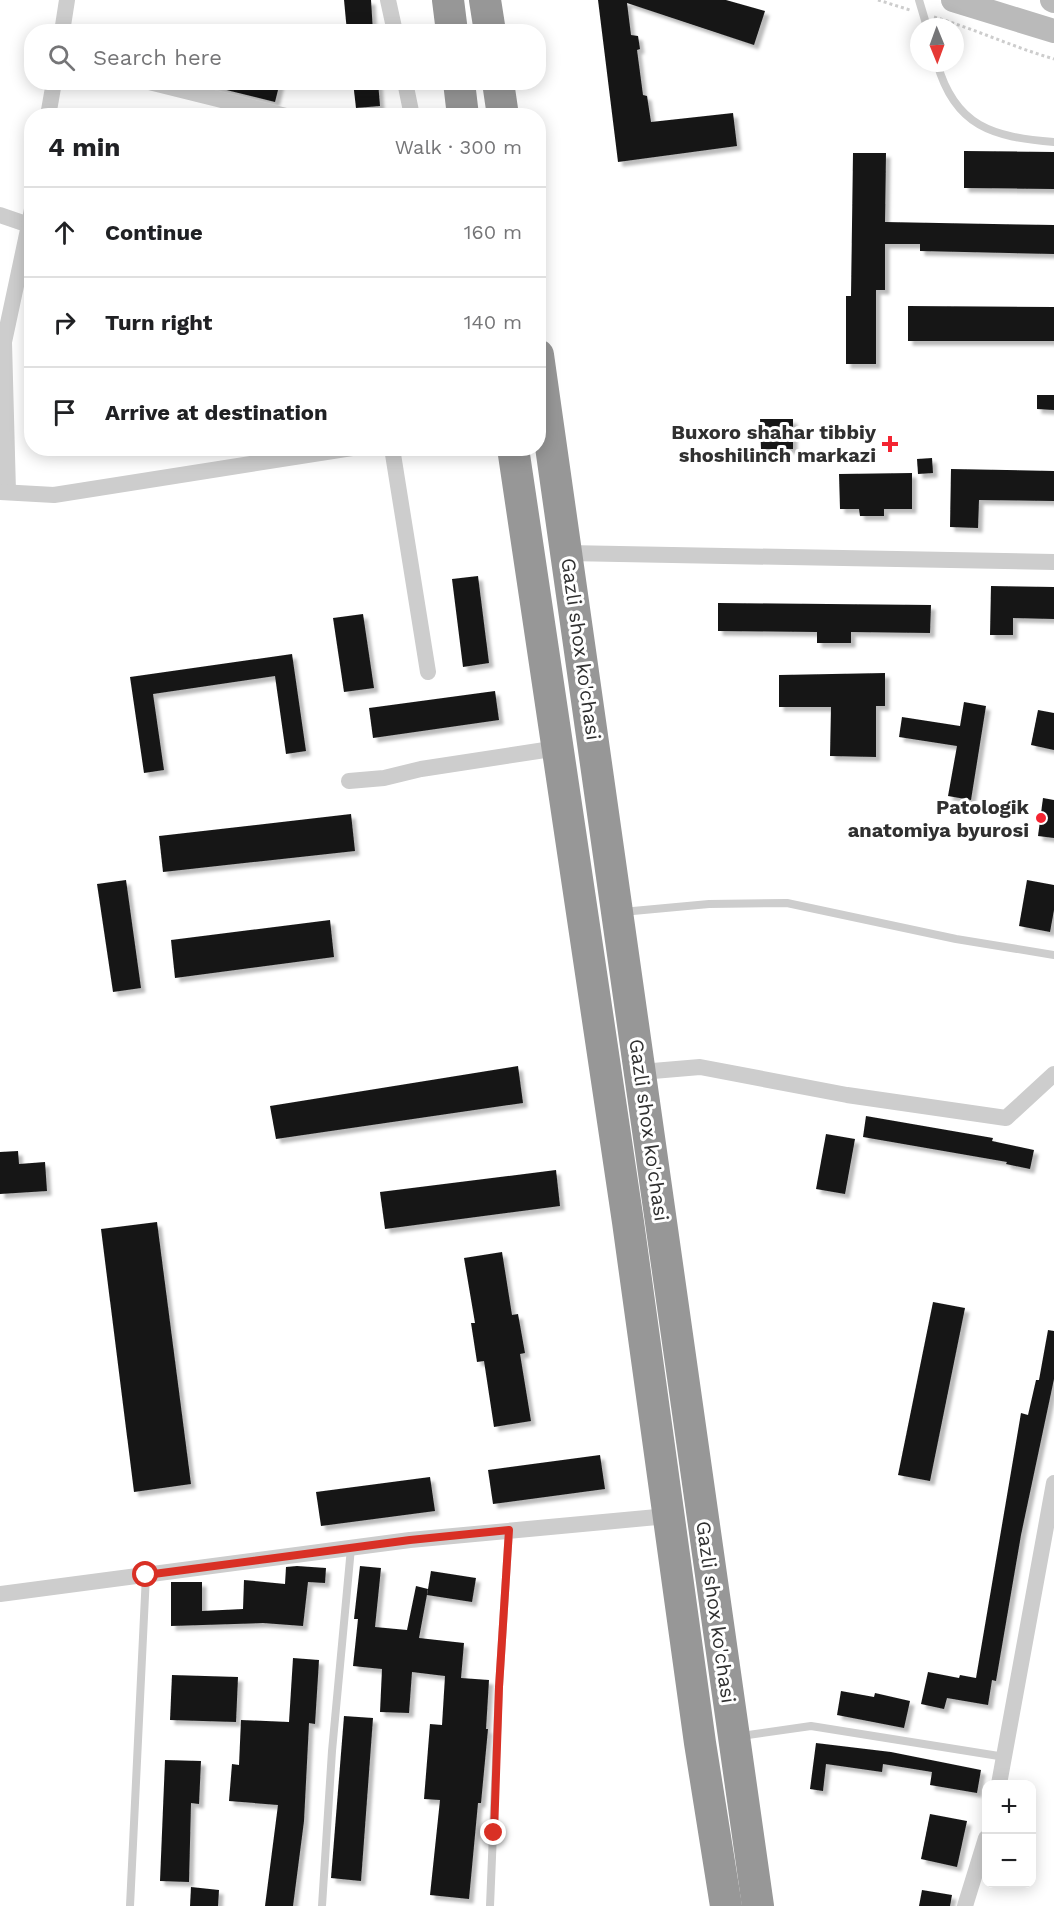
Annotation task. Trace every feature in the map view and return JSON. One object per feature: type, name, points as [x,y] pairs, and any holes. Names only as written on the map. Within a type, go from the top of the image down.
[{"type":"highway","points":[[448,0],[451,24]]},
{"type":"highway","points":[[485,0],[489,24]]},
{"type":"highway","points":[[460,90],[463,108]]},
{"type":"highway","points":[[499,90],[502,108]]},
{"type":"highway","name":"Gazli shox ko'chasi","points":[[546,410],[758,1906]]},
{"type":"highway","name":"Gazli shox ko'chasi","points":[[514,456],[627,1211],[668,1516],[726,1906]]},
{"type":"main road","points":[[953,0],[1015,9],[1054,31]]},
{"type":"street","points":[[63,24],[67,0]]},
{"type":"street","points":[[388,0],[393,24]]},
{"type":"street","points":[[49,108],[53,90]]},
{"type":"street","points":[[181,90],[254,108]]},
{"type":"street","points":[[407,90],[410,108]]},
{"type":"street","points":[[0,215],[24,217]]},
{"type":"street","points":[[24,246],[4,342],[4,492],[54,495],[301,456]]},
{"type":"street","points":[[393,456],[428,672]]},
{"type":"street","points":[[567,553],[1054,562]]},
{"type":"street","points":[[350,781],[384,778],[421,769],[558,748]]},
{"type":"street","points":[[641,1072],[700,1067],[847,1095],[1006,1118],[1054,1074]]},
{"type":"street","points":[[1000,1780],[1054,1483]]},
{"type":"street","points":[[0,1594],[351,1548],[509,1530],[668,1516]]},
{"type":"street","points":[[965,1906],[982,1853]]},
{"type":"lane","points":[[919,0],[925,18]]},
{"type":"lane","points":[[941,72],[954,105],[979,125],[1002,135],[1054,142]]},
{"type":"lane","points":[[618,912],[710,904],[788,903],[956,939],[1054,955]]},
{"type":"lane","points":[[490,1906],[499,1687],[509,1530]]},
{"type":"lane","points":[[322,1906],[332,1751],[351,1548]]},
{"type":"lane","points":[[130,1906],[146,1575]]},
{"type":"lane","points":[[734,1737],[811,1726],[1005,1757]]},
{"type":"path","points":[[878,0],[966,26],[1019,49],[1054,59]]},
{"type":"building","points":[[344,0],[371,0],[372,24],[346,24]]},
{"type":"building","points":[[598,0],[726,0],[765,11],[754,45],[627,3],[631,35],[638,36],[640,49],[637,50],[643,95],[647,96],[651,122],[733,113],[737,146],[618,162]]},
{"type":"building","points":[[226,90],[278,90],[275,102]]},
{"type":"building","points":[[354,90],[379,90],[380,106],[356,108]]},
{"type":"building","points":[[964,151],[1054,152],[1054,189],[964,188]]},
{"type":"building","points":[[853,153],[886,153],[885,222],[1054,225],[1054,254],[920,251],[920,244],[885,244],[885,290],[876,290],[876,364],[846,364],[846,296],[851,296]]},
{"type":"building","points":[[908,306],[1054,307],[1054,341],[908,341]]},
{"type":"building","points":[[1037,395],[1054,395],[1054,410],[1037,409]]},
{"type":"building","points":[[760,419],[793,419],[793,449],[761,449]]},
{"type":"building","points":[[932,458],[933,473],[918,474],[917,459]]},
{"type":"building","points":[[951,469],[1054,471],[1054,501],[979,500],[978,528],[950,527]]},
{"type":"building","points":[[912,473],[912,509],[884,509],[884,516],[860,516],[859,509],[840,509],[839,474]]},
{"type":"building","points":[[478,576],[489,663],[463,667],[452,579]]},
{"type":"building","points":[[991,586],[1054,587],[1054,619],[1013,618],[1013,635],[990,635]]},
{"type":"building","points":[[718,603],[931,605],[930,633],[851,632],[851,643],[817,643],[817,632],[718,631]]},
{"type":"building","points":[[363,614],[374,688],[344,692],[333,618]]},
{"type":"building","points":[[292,654],[306,751],[286,754],[275,676],[153,694],[164,770],[144,773],[130,677]]},
{"type":"building","points":[[885,673],[885,706],[876,706],[876,757],[830,756],[831,707],[779,707],[779,675]]},
{"type":"building","points":[[495,691],[499,720],[373,738],[369,708]]},
{"type":"building","points":[[964,702],[986,706],[971,800],[948,796],[957,746],[899,737],[902,717],[960,726]]},
{"type":"building","points":[[1038,710],[1054,713],[1054,750],[1031,745]]},
{"type":"building","points":[[1043,798],[1054,800],[1054,838],[1038,836]]},
{"type":"building","points":[[351,814],[355,851],[163,872],[159,836]]},
{"type":"building","points":[[126,880],[141,988],[113,992],[97,884]]},
{"type":"building","points":[[1027,880],[1054,885],[1054,910],[1050,932],[1019,926]]},
{"type":"building","points":[[330,920],[334,957],[175,978],[171,940]]},
{"type":"building","points":[[518,1066],[523,1103],[276,1139],[270,1106]]},
{"type":"building","points":[[866,1116],[993,1138],[992,1141],[1034,1150],[1030,1169],[1006,1164],[1007,1162],[863,1137]]},
{"type":"building","points":[[826,1134],[855,1139],[845,1194],[816,1189]]},
{"type":"building","points":[[18,1151],[19,1164],[45,1162],[47,1191],[0,1194],[0,1152]]},
{"type":"building","points":[[556,1170],[560,1206],[385,1229],[380,1192]]},
{"type":"building","points":[[157,1222],[191,1484],[134,1492],[101,1229]]},
{"type":"building","points":[[502,1252],[512,1315],[518,1314],[525,1353],[520,1354],[531,1421],[494,1427],[484,1361],[477,1362],[471,1323],[475,1323],[464,1258]]},
{"type":"building","points":[[933,1302],[965,1308],[930,1481],[898,1475]]},
{"type":"building","points":[[1048,1330],[1054,1331],[1054,1379],[1021,1535],[996,1681],[992,1680],[988,1705],[947,1698],[944,1709],[921,1704],[928,1672],[959,1678],[960,1675],[976,1678],[1021,1413],[1028,1415],[1036,1380],[1039,1380]]},
{"type":"building","points":[[600,1455],[605,1489],[493,1504],[488,1470]]},
{"type":"building","points":[[430,1477],[435,1511],[321,1526],[316,1492]]},
{"type":"building","points":[[360,1566],[381,1568],[375,1627],[407,1630],[416,1586],[428,1589],[419,1638],[464,1643],[461,1678],[489,1680],[486,1729],[488,1729],[469,1899],[430,1895],[440,1800],[424,1799],[430,1724],[442,1725],[445,1676],[412,1672],[409,1713],[380,1712],[382,1669],[353,1666],[358,1619],[354,1619]]},
{"type":"building","points":[[286,1567],[326,1568],[325,1583],[308,1582],[303,1626],[263,1623],[171,1626],[171,1582],[202,1582],[202,1611],[243,1609],[244,1580],[285,1584]]},
{"type":"building","points":[[431,1571],[476,1578],[472,1602],[427,1595]]},
{"type":"building","points":[[293,1658],[319,1660],[315,1724],[309,1723],[304,1821],[293,1906],[265,1906],[278,1805],[229,1801],[232,1764],[239,1765],[241,1720],[289,1722]]},
{"type":"building","points":[[172,1675],[238,1677],[236,1722],[170,1720]]},
{"type":"building","points":[[841,1691],[874,1697],[875,1693],[910,1701],[904,1728],[837,1715]]},
{"type":"building","points":[[344,1716],[373,1718],[361,1881],[331,1878]]},
{"type":"building","points":[[816,1743],[891,1752],[981,1770],[977,1793],[930,1785],[932,1772],[883,1764],[882,1772],[826,1764],[823,1791],[810,1789]]},
{"type":"building","points":[[165,1760],[201,1761],[199,1804],[191,1803],[189,1882],[160,1881]]},
{"type":"building","points":[[930,1814],[967,1821],[957,1867],[921,1859]]},
{"type":"building","points":[[191,1887],[219,1890],[218,1906],[190,1906]]},
{"type":"building","points":[[922,1890],[952,1895],[950,1906],[919,1906]]},
{"type":"place","name":"Buxoro shahar tibbiy shoshilinch markazi","points":[[890,444]]},
{"type":"place","name":"Patologik anatomiya byurosi","points":[[1041,818]]},
{"type":"route","points":[[146,1575],[410,1540],[509,1530],[499,1687],[494,1833]]}]
